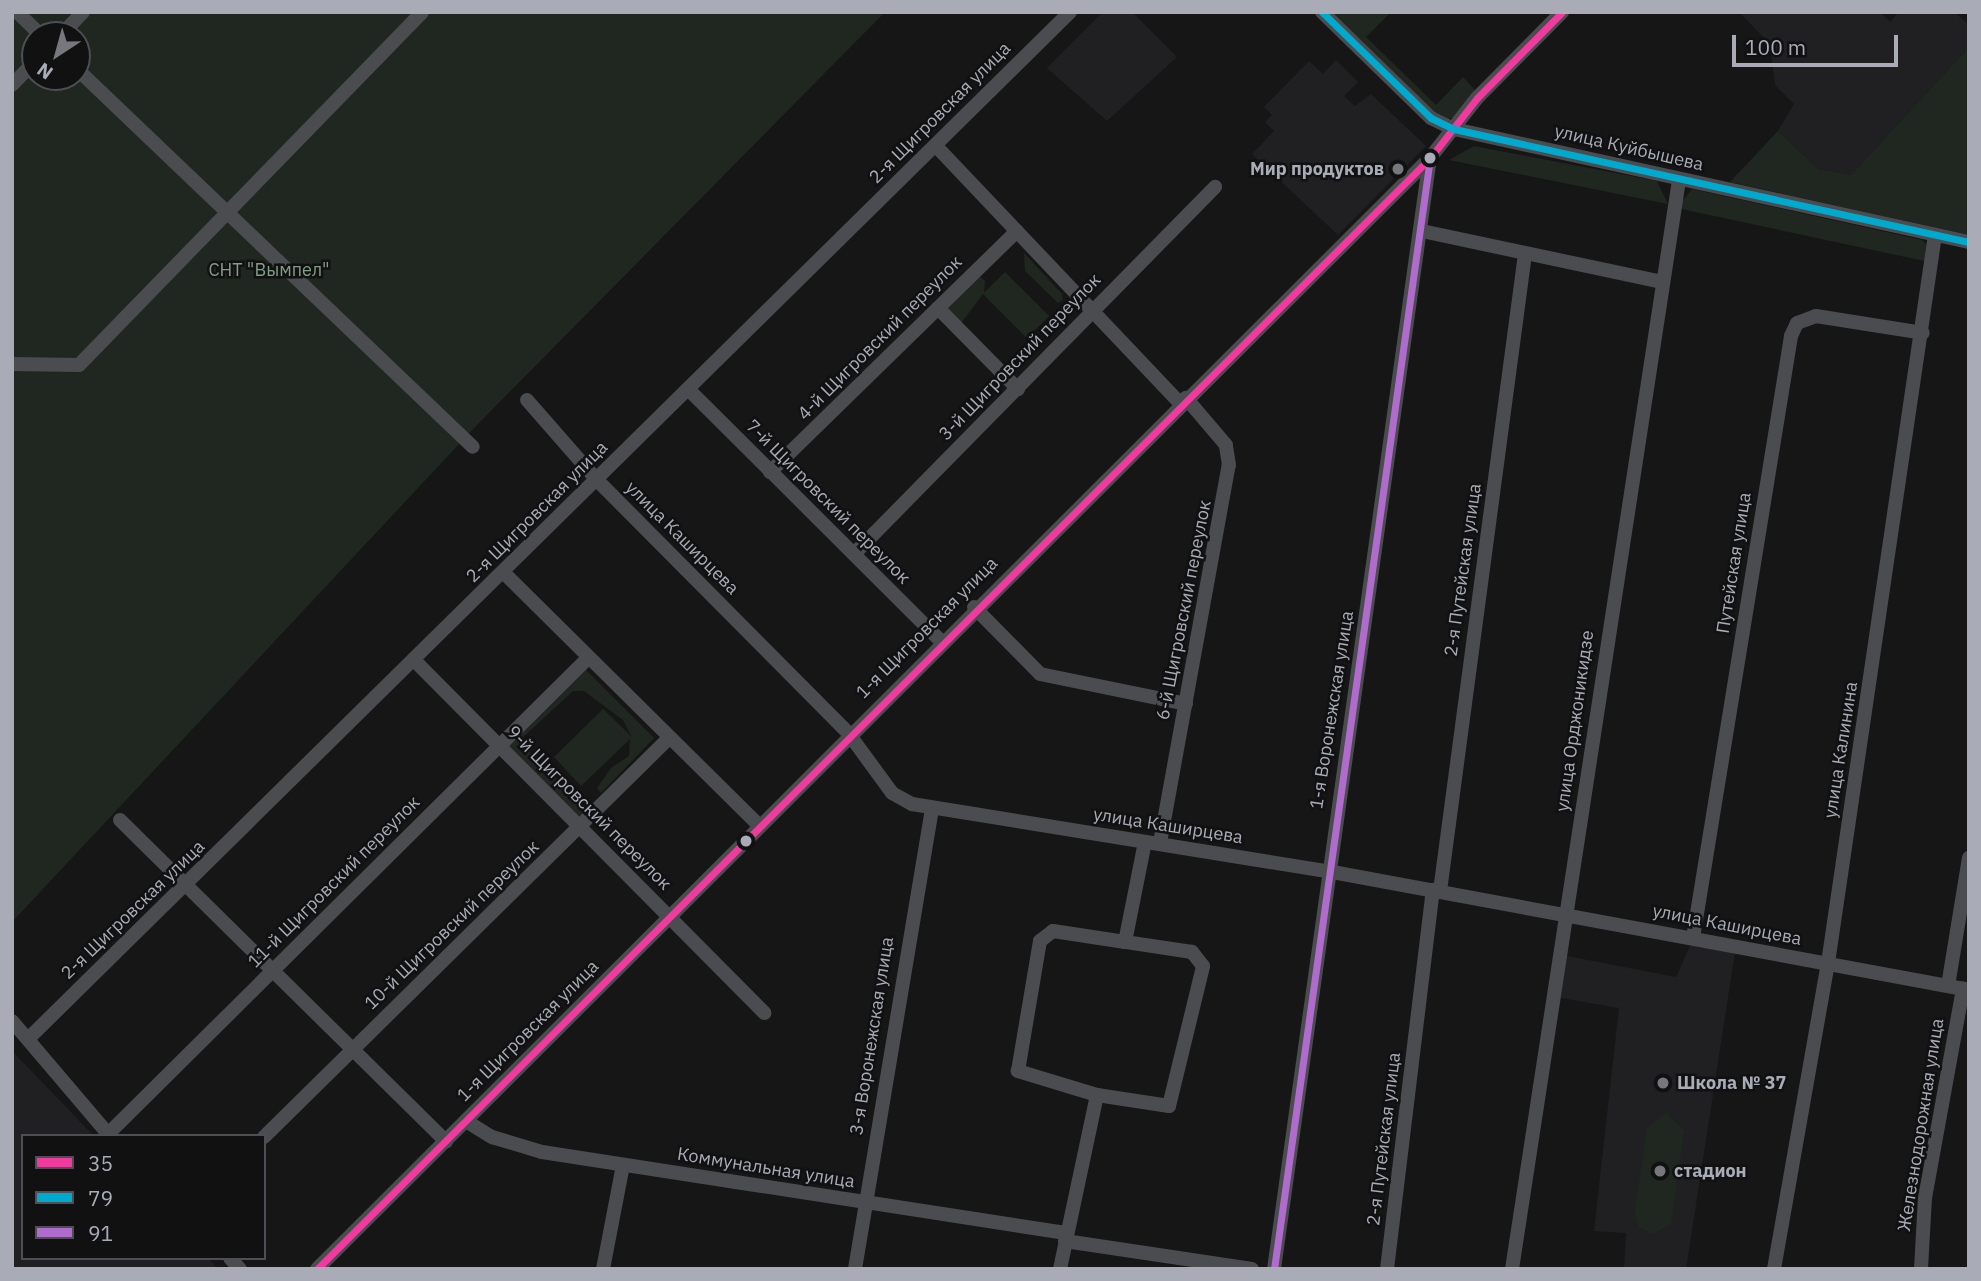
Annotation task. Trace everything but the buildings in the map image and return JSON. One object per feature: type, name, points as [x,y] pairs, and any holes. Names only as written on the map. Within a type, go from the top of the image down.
[{"type":"street","points":[[12,364],[79,365],[422,12]]},
{"type":"street","name":"2-я Щигровская улица","points":[[29,1038],[415,661],[1070,12]]},
{"type":"street","name":"улица Куйбышева","points":[[1322,12],[1431,118],[1454,130],[1969,242]]},
{"type":"street","name":"1-я Щигровская улица","points":[[317,1269],[974,607],[1430,158],[1562,12]]},
{"type":"street","points":[[91,82],[473,447]]},
{"type":"street","name":"6-й Щигровский переулок","points":[[935,145],[1091,312],[1226,445],[1229,465],[1186,704],[1125,942]]},
{"type":"street","name":"1-я Воронежская улица","points":[[1274,1269],[1327,871],[1422,231],[1430,158]]},
{"type":"street","name":"улица Орджоникидзе","points":[[1512,1269],[1679,180]]},
{"type":"street","name":"3-й Щигровский переулок","points":[[854,554],[1215,187]]},
{"type":"street","name":"4-й Щигровский переулок","points":[[770,472],[1017,231]]},
{"type":"street","points":[[1422,231],[1662,282]]},
{"type":"street","name":"улица Калинина","points":[[1774,1269],[1828,963],[1923,333],[1935,235]]},
{"type":"street","name":"2-я Путейская улица","points":[[1387,1269],[1436,891],[1525,254]]},
{"type":"street","points":[[938,308],[1018,389]]},
{"type":"street","name":"Путейская улица","points":[[1693,938],[1793,329],[1816,316],[1923,333]]},
{"type":"street","name":"7-й Щигровский переулок","points":[[688,389],[941,640]]},
{"type":"street","name":"улица Каширцева","points":[[527,400],[597,480],[849,734],[892,793],[932,810],[1327,871],[1960,988]]},
{"type":"street","points":[[504,573],[667,740],[760,825]]},
{"type":"street","points":[[974,607],[1040,674],[1186,704]]},
{"type":"street","name":"11-й Щигровский переулок","points":[[110,1134],[587,658]]},
{"type":"street","name":"9-й Щигровский переулок","points":[[415,661],[670,915],[764,1013]]},
{"type":"street","name":"10-й Щигровский переулок","points":[[266,1135],[667,740]]},
{"type":"street","name":"3-я Воронежская улица","points":[[855,1269],[932,810]]},
{"type":"street","points":[[120,820],[188,884],[446,1141]]},
{"type":"street","name":"Железнодорожная улица","points":[[1922,1269],[1925,1198],[1960,988],[1969,858]]},
{"type":"street","points":[[1053,931],[1125,942],[1192,952],[1203,966],[1169,1106],[1097,1095],[1018,1071],[1040,942],[1053,931]]},
{"type":"street","points":[[12,1021],[29,1038],[36,1056],[108,1134]]},
{"type":"street","points":[[1060,1269],[1097,1095]]},
{"type":"street","name":"Коммунальная улица","points":[[466,1121],[510,1144],[1252,1269]]},
{"type":"street","points":[[603,1269],[623,1165]]},
{"type":"shaded area","points":[[1103,12],[1132,12],[1177,57],[1107,121],[1047,68]]},
{"type":"shaded area","points":[[1739,12],[1880,12],[1890,22],[1899,12],[1954,12],[1969,25],[1969,47],[1851,175],[1818,169],[1778,131],[1794,104],[1775,85],[1770,44]]},
{"type":"shaded area","points":[[1336,60],[1358,82],[1344,96],[1355,106],[1371,94],[1426,146],[1338,235],[1252,154],[1274,131],[1265,122],[1272,115],[1264,107],[1309,61],[1323,74]]},
{"type":"shaded area","name":"Школа № 37","points":[[1691,944],[1735,952],[1686,1269],[1624,1269],[1626,1233],[1594,1231],[1619,1008],[1555,997],[1562,955],[1676,977]]},
{"type":"shaded area","points":[[12,1051],[92,1134],[21,1134],[21,1260],[210,1260],[218,1269],[12,1269]]},
{"type":"green space","name":"СНТ \"Вымпел\"","points":[[12,12],[885,12],[475,427],[12,922]]},
{"type":"green space","points":[[1329,12],[1391,12],[1366,37],[1436,105],[1463,77],[1476,91],[1453,118],[1442,120]]},
{"type":"green space","points":[[1969,47],[1969,235],[1730,182],[1778,131],[1818,169],[1851,175]]},
{"type":"green space","points":[[1474,146],[1657,181],[1668,204],[1449,160]]},
{"type":"green space","points":[[1692,189],[1922,240],[1930,248],[1929,262],[1677,208]]},
{"type":"green space","points":[[1024,253],[1062,294],[1063,300],[1058,303],[1025,271]]},
{"type":"green space","points":[[1005,272],[1049,316],[1027,338],[983,294],[959,326],[944,311],[977,274],[985,281],[984,293]]},
{"type":"green space","points":[[586,670],[654,738],[601,793],[597,788],[611,768],[629,756],[630,739],[581,786],[554,757],[603,709],[632,737],[623,720],[584,691],[573,691],[519,741],[581,803],[586,810],[578,817],[507,748]]},
{"type":"green space","name":"стадион","points":[[1666,1113],[1684,1130],[1671,1224],[1653,1234],[1639,1227],[1635,1212],[1647,1128]]},
{"type":"transit line","name":"79","points":[[1322,12],[1431,118],[1454,129],[1969,242]]},
{"type":"transit line","name":"35","points":[[317,1269],[1430,158],[1477,98],[1562,12]]},
{"type":"transit line","name":"91","points":[[1274,1269],[1430,158]]},
{"type":"place","name":"Мир продуктов","points":[[1398,169]]},
{"type":"place","name":"Школа № 37","points":[[1663,1083]]},
{"type":"place","name":"стадион","points":[[1660,1171]]}]
